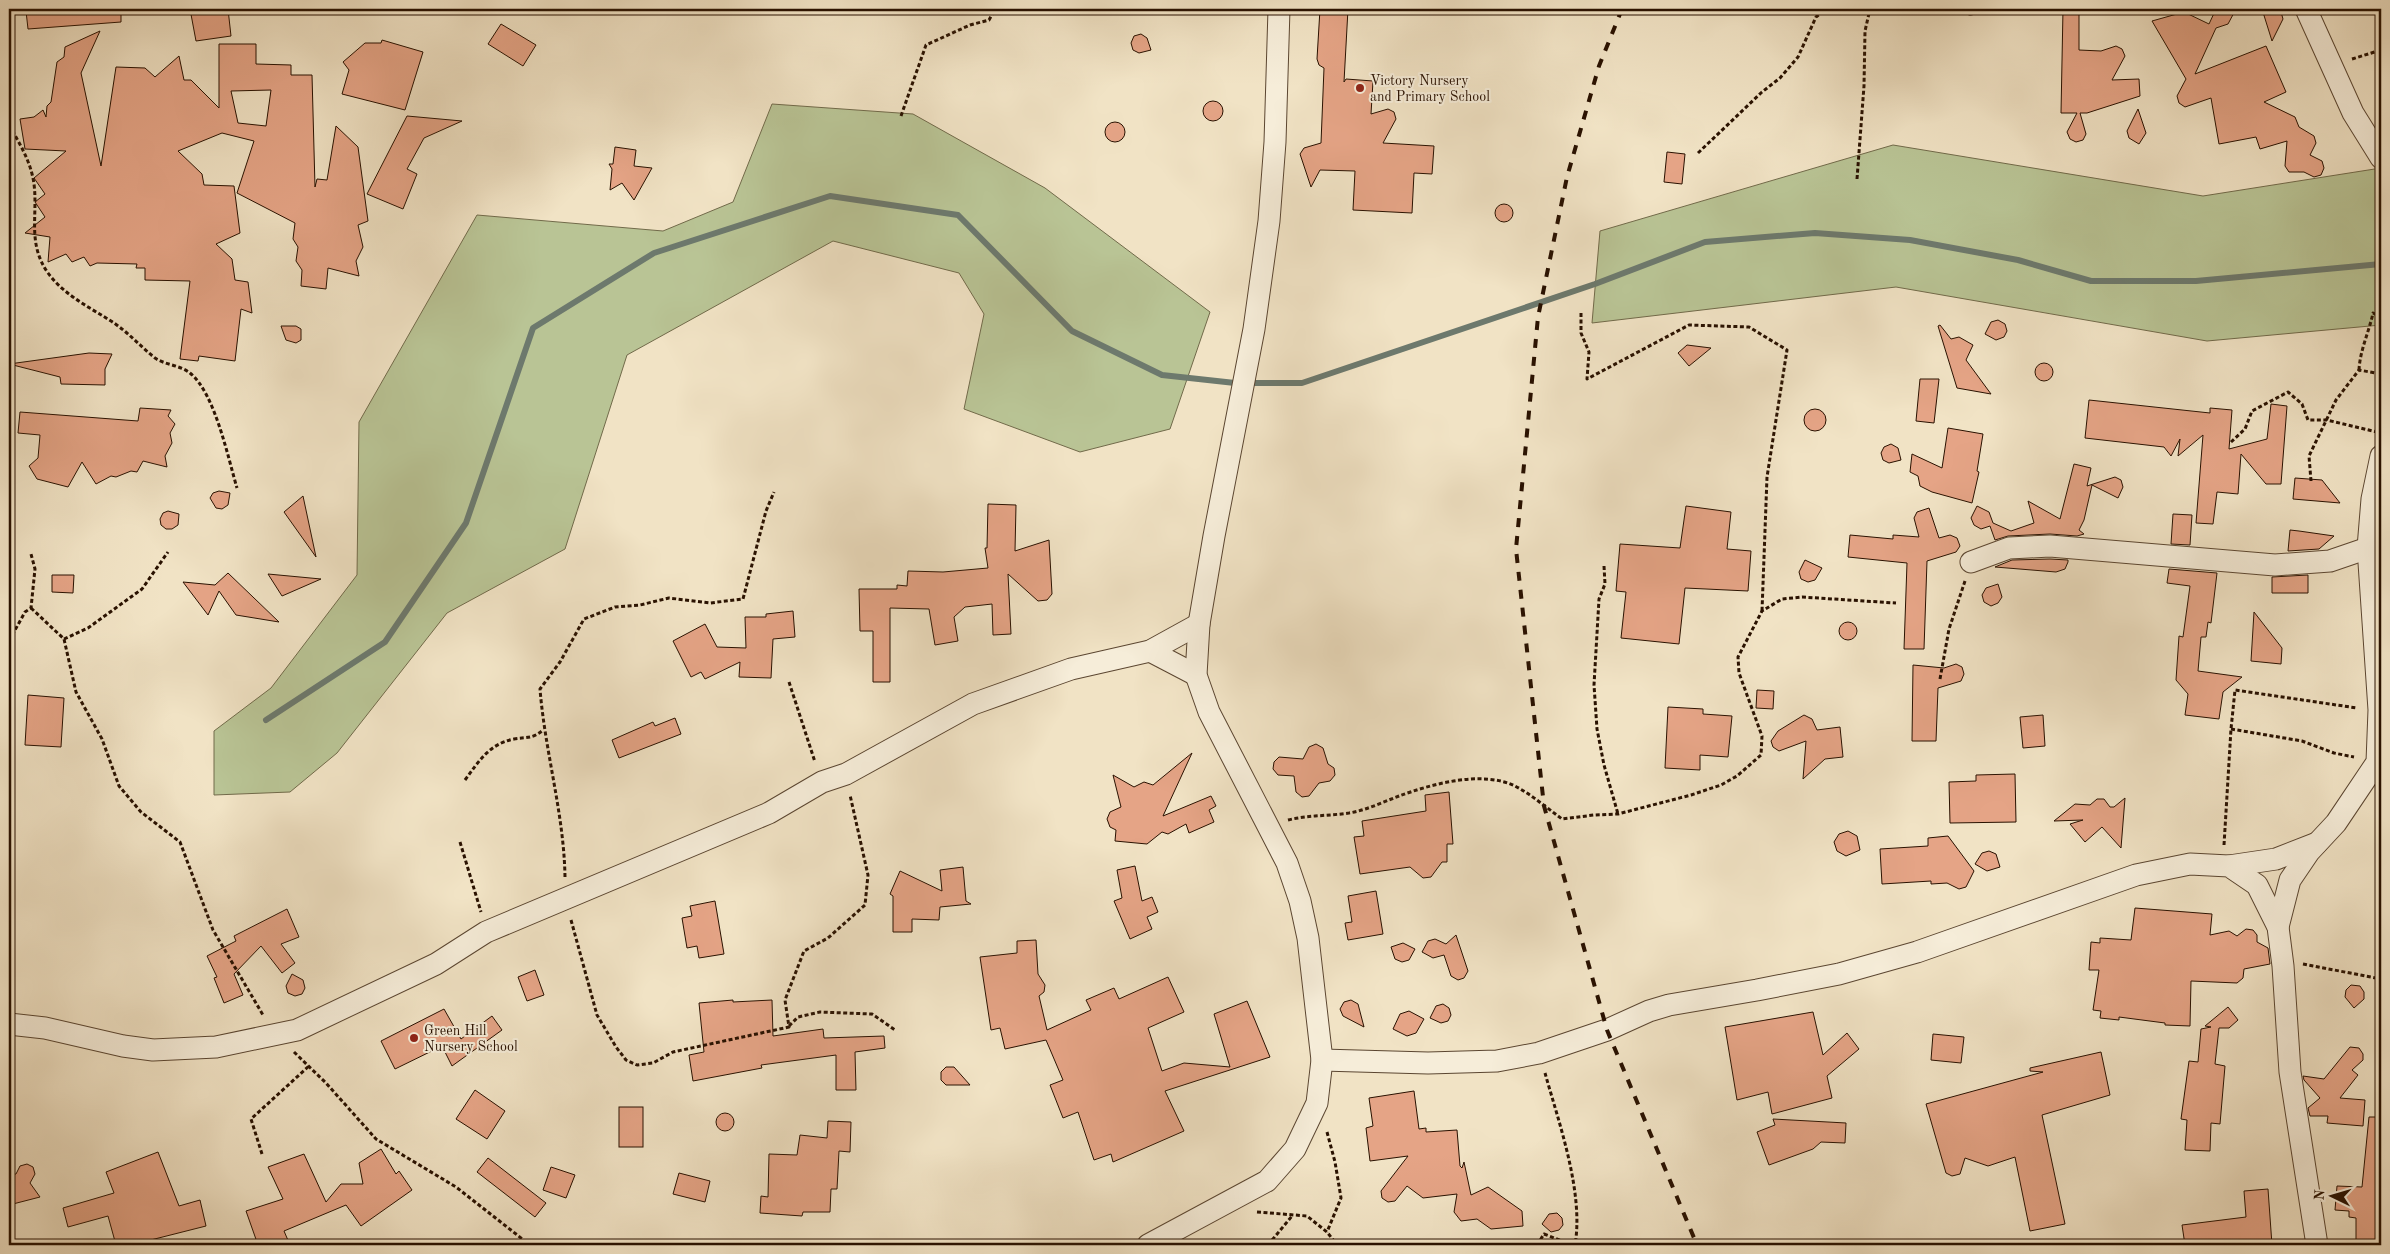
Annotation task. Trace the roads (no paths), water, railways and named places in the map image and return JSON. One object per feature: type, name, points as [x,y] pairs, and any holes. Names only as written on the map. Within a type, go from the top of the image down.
[{"type":"street","points":[[1148,1245],[1267,1181],[1295,1150],[1317,1103],[1322,1060],[1306,929],[1287,863],[1209,712],[1196,675],[1199,624],[1254,328],[1265,251],[1275,142],[1280,9]]},
{"type":"street","points":[[2306,9],[2353,113],[2381,158]]},
{"type":"street","points":[[2278,927],[2290,880],[2318,842],[2336,823],[2379,762],[2380,710],[2372,500],[2381,456]]},
{"type":"street","points":[[1971,562],[2009,548],[2050,546],[2275,565],[2330,561],[2374,549]]},
{"type":"street","points":[[9,1024],[45,1028],[123,1046],[153,1050],[216,1047],[276,1036],[297,1030],[436,964],[486,932],[769,813],[822,782],[846,774],[973,704],[1071,669],[1150,651],[1199,624]]},
{"type":"street","points":[[1150,651],[1196,675]]},
{"type":"street","points":[[1322,1060],[1428,1063],[1497,1061],[1539,1053],[1608,1030],[1649,1011],[1669,1005],[1839,974],[1917,952],[2136,875],[2190,864],[2226,866],[2276,859],[2318,842]]},
{"type":"street","points":[[2226,866],[2257,885],[2278,927],[2283,966],[2290,1072],[2317,1245]]},
{"type":"waterway","points":[[266,720],[385,642],[466,523],[533,328],[654,253],[830,196],[958,215],[1072,331],[1162,375],[1235,383],[1302,383],[1595,284],[1705,242],[1815,233],[1910,240],[2018,260],[2091,281],[2196,281],[2381,264]]},
{"type":"railway","points":[[1622,9],[1599,66],[1567,177],[1538,317],[1516,549],[1544,806],[1607,1030],[1697,1245]]},
{"type":"place","name":"Victory Nursery and Primary School","points":[[1360,88]]},
{"type":"place","name":"Green Hill Nursery School","points":[[414,1038]]}]
